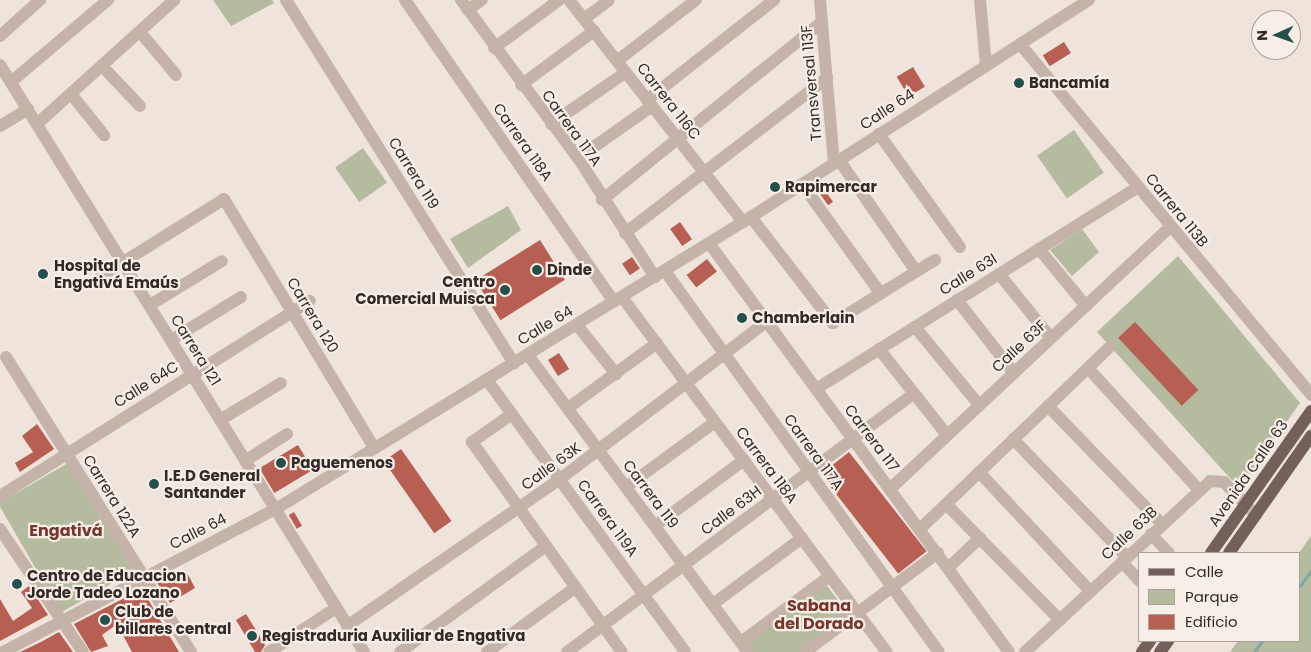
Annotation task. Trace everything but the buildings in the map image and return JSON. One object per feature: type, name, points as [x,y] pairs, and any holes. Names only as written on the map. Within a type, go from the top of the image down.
[{"type":"main road","name":"Avenida Calle 63","points":[[1212,552],[1311,411]]},
{"type":"main road","name":"Avenida Calle 63","points":[[1230,552],[1311,436]]},
{"type":"street","points":[[0,36],[40,0]]},
{"type":"street","points":[[11,82],[108,0]]},
{"type":"street","points":[[37,124],[174,0]]},
{"type":"street","name":"Carrera 119","points":[[286,0],[514,363]]},
{"type":"street","name":"Carrera 118A","points":[[405,0],[618,299],[657,343],[685,380],[884,651]]},
{"type":"street","points":[[464,5],[482,0]]},
{"type":"street","points":[[494,48],[558,0]]},
{"type":"street","name":"Carrera 116C","points":[[569,0],[705,173],[833,323],[881,294]]},
{"type":"street","points":[[584,19],[609,0]]},
{"type":"street","points":[[617,61],[696,0]]},
{"type":"street","points":[[578,158],[650,103],[774,0]]},
{"type":"street","name":"Transversal 113F","points":[[820,0],[836,162]]},
{"type":"street","points":[[980,0],[986,66]]},
{"type":"street","name":"Calle 64","points":[[3,652],[274,510],[709,244],[1089,0]]},
{"type":"street","name":"Carrera 117A","points":[[464,5],[521,85],[578,158],[602,200],[625,233],[722,353],[939,652]]},
{"type":"street","points":[[602,200],[680,141],[822,22]]},
{"type":"street","points":[[521,85],[594,31]]},
{"type":"street","points":[[140,32],[176,75]]},
{"type":"street","name":"Carrera 113B","points":[[1020,44],[1311,395]]},
{"type":"street","name":"Carrera 121","points":[[0,65],[274,510],[364,652]]},
{"type":"street","points":[[102,66],[140,106]]},
{"type":"street","points":[[551,124],[626,72]]},
{"type":"street","points":[[625,233],[827,78]]},
{"type":"street","points":[[71,94],[104,135]]},
{"type":"street","points":[[0,126],[28,108]]},
{"type":"street","points":[[879,134],[960,247]]},
{"type":"street","points":[[836,162],[916,271]]},
{"type":"street","points":[[802,184],[881,294],[935,260]]},
{"type":"street","name":"Calle 63I","points":[[816,389],[1138,187]]},
{"type":"street","name":"Carrera 120","points":[[123,263],[224,199],[374,448]]},
{"type":"street","name":"Calle 63F","points":[[890,489],[1170,227]]},
{"type":"street","name":"Carrera 117","points":[[709,244],[1009,652]]},
{"type":"street","points":[[1039,249],[1086,306]]},
{"type":"street","points":[[150,306],[222,261]]},
{"type":"street","points":[[101,276],[123,263]]},
{"type":"street","points":[[999,274],[1051,338]]},
{"type":"street","points":[[171,340],[241,297]]},
{"type":"street","name":"Calle 64C","points":[[0,496],[310,300]]},
{"type":"street","points":[[957,300],[1014,373]]},
{"type":"street","name":"Calle 63K","points":[[347,626],[521,508],[599,451],[685,380],[766,322]]},
{"type":"street","points":[[577,325],[616,374]]},
{"type":"street","points":[[915,327],[979,405]]},
{"type":"street","points":[[568,408],[657,343]]},
{"type":"street","points":[[920,529],[1109,348]]},
{"type":"street","points":[[879,349],[947,435]]},
{"type":"street","name":"Carrera 119","points":[[528,355],[745,647]]},
{"type":"street","name":"Carrera 122A","points":[[6,357],[191,652]]},
{"type":"street","points":[[1088,368],[1199,490]]},
{"type":"street","name":"Carrera 119A","points":[[487,380],[685,652]]},
{"type":"street","points":[[220,420],[281,383]]},
{"type":"street","name":"Calle 63H","points":[[567,652],[604,627],[914,393]]},
{"type":"street","points":[[1048,406],[1162,524]]},
{"type":"street","points":[[512,414],[472,442],[521,508],[622,652]]},
{"type":"street","points":[[626,487],[715,422]]},
{"type":"street","points":[[245,461],[287,434]]},
{"type":"street","points":[[1013,439],[1124,560],[1138,578]]},
{"type":"street","points":[[655,526],[744,460]]},
{"type":"street","points":[[979,472],[1090,592]]},
{"type":"street","name":"Calle 63B","points":[[1026,652],[1199,490],[1220,480],[1256,515]]},
{"type":"street","points":[[946,504],[1060,620]]},
{"type":"street","points":[[0,529],[83,652]]},
{"type":"street","points":[[1152,534],[1167,552]]},
{"type":"street","points":[[713,604],[802,538]]},
{"type":"street","points":[[948,568],[980,538]]},
{"type":"street","points":[[400,652],[546,546]]},
{"type":"street","points":[[805,652],[938,554]]},
{"type":"street","points":[[745,647],[830,576]]},
{"type":"street","points":[[488,652],[576,587]]},
{"type":"street","points":[[277,650],[336,608]]},
{"type":"green space","points":[[213,0],[272,0],[274,3],[231,26]]},
{"type":"green space","points":[[1074,130],[1104,173],[1067,198],[1037,156]]},
{"type":"green space","points":[[363,148],[387,182],[359,202],[335,168]]},
{"type":"green space","points":[[508,206],[521,230],[468,268],[450,239]]},
{"type":"green space","points":[[1082,229],[1099,252],[1072,276],[1050,250]]},
{"type":"green space","points":[[1178,256],[1300,403],[1239,488],[1097,332]]},
{"type":"green space","points":[[70,462],[133,571],[61,613],[0,507],[0,502]]},
{"type":"green space","points":[[1311,536],[1311,652],[1230,652],[1237,642],[1301,642],[1300,552]]},
{"type":"green space","points":[[825,583],[849,615],[800,652],[752,652],[745,642]]},
{"type":"waterway","points":[[1301,585],[1311,570]]},
{"type":"waterway","points":[[1254,652],[1261,642]]},
{"type":"place","name":"Bancamía","points":[[1019,83]]},
{"type":"place","name":"Rapimercar","points":[[775,187]]},
{"type":"place","name":"Dinde","points":[[537,270]]},
{"type":"place","name":"Hospital de Engativá Emaús","points":[[43,274]]},
{"type":"place","name":"Centro Comercial Muisca","points":[[505,290]]},
{"type":"place","name":"Chamberlain","points":[[742,318]]},
{"type":"place","name":"Paguemenos","points":[[281,463]]},
{"type":"place","name":"I.E.D General Santander","points":[[154,484]]},
{"type":"place","name":"Centro de Educacion Jorde Tadeo Lozano","points":[[17,584]]},
{"type":"place","name":"Club de billares central","points":[[105,620]]},
{"type":"place","name":"Registraduria Auxiliar de Engativa","points":[[252,636]]},
{"type":"district","name":"Engativá","points":[[66,531]]},
{"type":"district","name":"Sabana del Dorado","points":[[819,615]]}]
